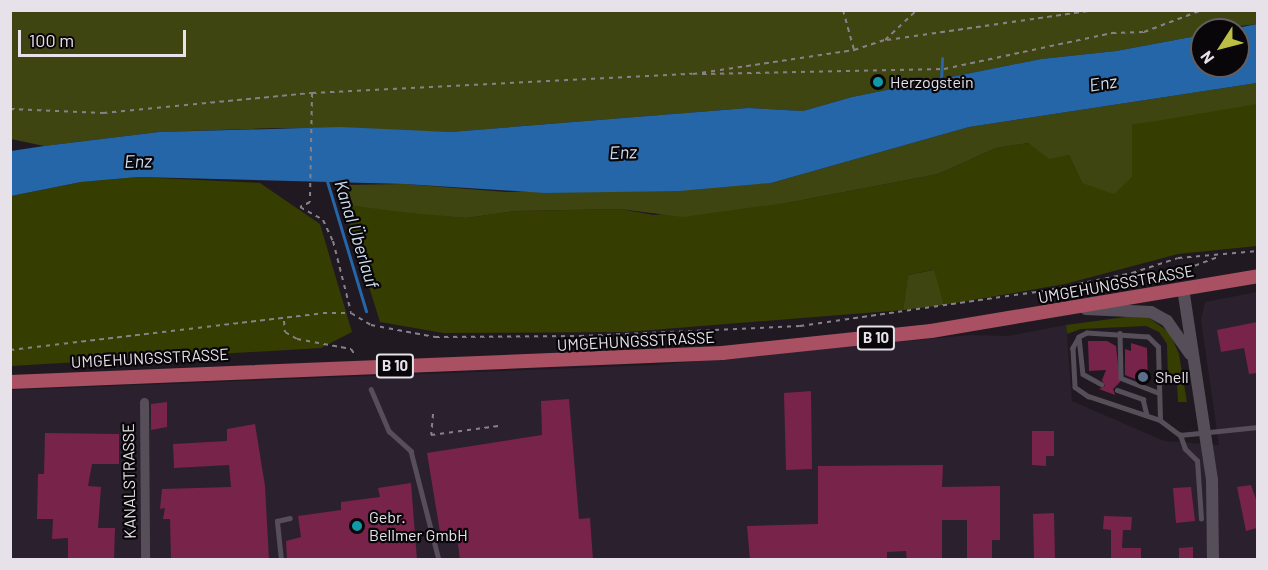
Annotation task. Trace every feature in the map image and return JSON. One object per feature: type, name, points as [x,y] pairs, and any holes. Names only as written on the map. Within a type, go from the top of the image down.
[{"type":"main road","name":"UMGEHUNGSSTRASSE","points":[[10,382],[179,373],[674,356],[897,336],[1076,308],[1257,276]]},
{"type":"main road","points":[[1183,288],[1191,355],[1206,432],[1214,514],[1213,560]]},
{"type":"main road","points":[[1076,308],[1151,312],[1167,321],[1191,355]]},
{"type":"street","name":"KANALSTRASSE","points":[[144,402],[145,560]]},
{"type":"lane","points":[[1160,420],[1158,347],[1148,337],[1120,333],[1087,333],[1079,338],[1073,348],[1075,387],[1088,396],[1160,420],[1180,435],[1185,448],[1197,461],[1201,519]]},
{"type":"lane","points":[[1120,333],[1121,378],[1159,393]]},
{"type":"lane","points":[[1079,338],[1083,374],[1101,384]]},
{"type":"lane","points":[[371,388],[389,431],[411,451],[439,560]]},
{"type":"lane","points":[[1117,390],[1143,399],[1147,415]]},
{"type":"lane","points":[[1180,435],[1257,427]]},
{"type":"lane","points":[[281,560],[277,521],[290,518]]},
{"type":"path","points":[[843,10],[854,50]]},
{"type":"path","points":[[885,40],[917,10]]},
{"type":"path","points":[[693,74],[854,50],[885,40],[1096,10],[1158,10]]},
{"type":"path","points":[[10,109],[103,113],[312,93],[693,74],[944,69],[1112,33],[1144,32],[1203,10]]},
{"type":"path","points":[[312,93],[309,123],[310,202],[300,207],[323,220],[333,242],[351,313]]},
{"type":"path","points":[[10,350],[284,321],[293,316],[351,313],[371,325],[435,337],[580,336],[788,327],[922,311],[1132,273],[1178,258],[1257,251]]},
{"type":"path","points":[[1132,273],[1178,273],[1219,256]]},
{"type":"path","points":[[1178,273],[1183,288]]},
{"type":"path","points":[[284,321],[285,332],[297,339],[351,349],[355,356]]},
{"type":"path","points":[[433,414],[431,435],[498,426]]},
{"type":"shaded area","points":[[1257,292],[1257,559],[11,560],[11,390],[655,365],[970,335],[1008,336],[1066,325],[1072,401],[1164,441],[1219,445],[1201,320],[1205,302]]},
{"type":"green space","points":[[1257,10],[1258,24],[1250,25],[1250,18],[1190,18],[1190,37],[1116,51],[1041,59],[852,97],[803,111],[748,108],[450,132],[277,128],[159,132],[44,146],[11,139],[10,11]]},
{"type":"green space","points":[[1257,83],[1257,104],[1132,125],[1132,177],[1114,194],[1082,183],[1069,155],[1049,159],[1028,143],[996,148],[938,174],[792,202],[683,217],[620,209],[515,211],[466,218],[347,205],[345,185],[405,184],[506,192],[771,183],[969,127]]},
{"type":"green space","points":[[1240,104],[1257,104],[1257,246],[1178,254],[1065,284],[944,305],[933,270],[908,275],[903,310],[627,332],[443,333],[380,322],[347,216],[347,205],[466,218],[515,211],[620,209],[654,215],[792,202],[938,174],[996,148],[1028,143],[1049,158],[1069,155],[1082,183],[1132,177],[1132,125]]},
{"type":"green space","points":[[138,177],[260,183],[320,224],[352,332],[321,348],[11,366],[11,196],[81,182]]},
{"type":"green space","points":[[934,270],[944,305],[903,310],[908,275]]},
{"type":"green space","points":[[1133,316],[1148,317],[1170,333],[1179,354],[1187,402],[1178,402],[1177,382],[1168,382],[1167,344],[1159,332],[1146,326],[1081,329],[1067,334],[1066,325]]},
{"type":"water","name":"Enz","points":[[1257,24],[1257,83],[969,127],[771,183],[679,191],[545,193],[405,184],[138,177],[81,182],[11,196],[11,151],[159,132],[340,127],[450,132],[748,108],[803,111],[852,97],[1041,59],[1116,51],[1190,37],[1190,78],[1250,78],[1250,25]]},
{"type":"building","points":[[1257,322],[1257,373],[1249,374],[1244,348],[1221,352],[1217,330]]},
{"type":"building","points":[[1088,341],[1107,341],[1116,346],[1120,382],[1113,389],[1115,395],[1099,389],[1105,386],[1102,380],[1106,370],[1089,371]]},
{"type":"building","points":[[1131,343],[1147,348],[1148,384],[1125,375],[1125,349],[1131,351]]},
{"type":"building","points":[[811,391],[812,469],[786,470],[784,393]]},
{"type":"building","points":[[569,399],[579,519],[590,518],[593,560],[460,560],[457,536],[441,538],[427,453],[542,435],[541,401]]},
{"type":"building","points":[[167,402],[167,427],[151,430],[151,404]]},
{"type":"building","points":[[255,424],[265,486],[269,560],[171,560],[170,519],[163,519],[165,508],[160,509],[162,489],[231,487],[229,465],[174,468],[173,444],[227,441],[227,429]]},
{"type":"building","points":[[1032,431],[1054,431],[1054,456],[1046,456],[1046,466],[1032,465]]},
{"type":"building","points":[[45,433],[119,434],[119,464],[92,464],[88,486],[101,487],[98,528],[115,528],[114,560],[68,558],[68,538],[52,539],[53,519],[37,519],[38,474],[44,474]]},
{"type":"building","points":[[943,465],[942,487],[1000,486],[1000,540],[992,540],[992,560],[967,560],[967,520],[942,520],[942,560],[907,560],[906,551],[887,552],[887,560],[750,560],[747,526],[818,524],[818,466]]},
{"type":"building","name":"Gebr. Bellmer GmbH","points":[[411,483],[417,560],[287,560],[286,541],[301,537],[298,516],[341,510],[341,502],[380,497],[378,488]]},
{"type":"building","points":[[1251,485],[1257,502],[1257,528],[1246,531],[1237,487]]},
{"type":"building","points":[[1191,487],[1195,521],[1176,523],[1173,488]]},
{"type":"building","points":[[1054,513],[1055,560],[1034,560],[1033,514]]},
{"type":"building","points":[[1104,516],[1132,517],[1131,530],[1123,530],[1122,548],[1141,548],[1141,560],[1111,559],[1111,530],[1103,529]]},
{"type":"building","points":[[1193,547],[1193,560],[1179,560],[1179,548]]},
{"type":"waterway","points":[[941,80],[942,58]]},
{"type":"waterway","name":"Kanal Überlauf","points":[[327,181],[366,311]]},
{"type":"place","name":"Herzogstein","points":[[878,82]]},
{"type":"place","name":"Shell","points":[[1143,377]]},
{"type":"place","name":"Gebr. Bellmer GmbH","points":[[357,526]]}]
